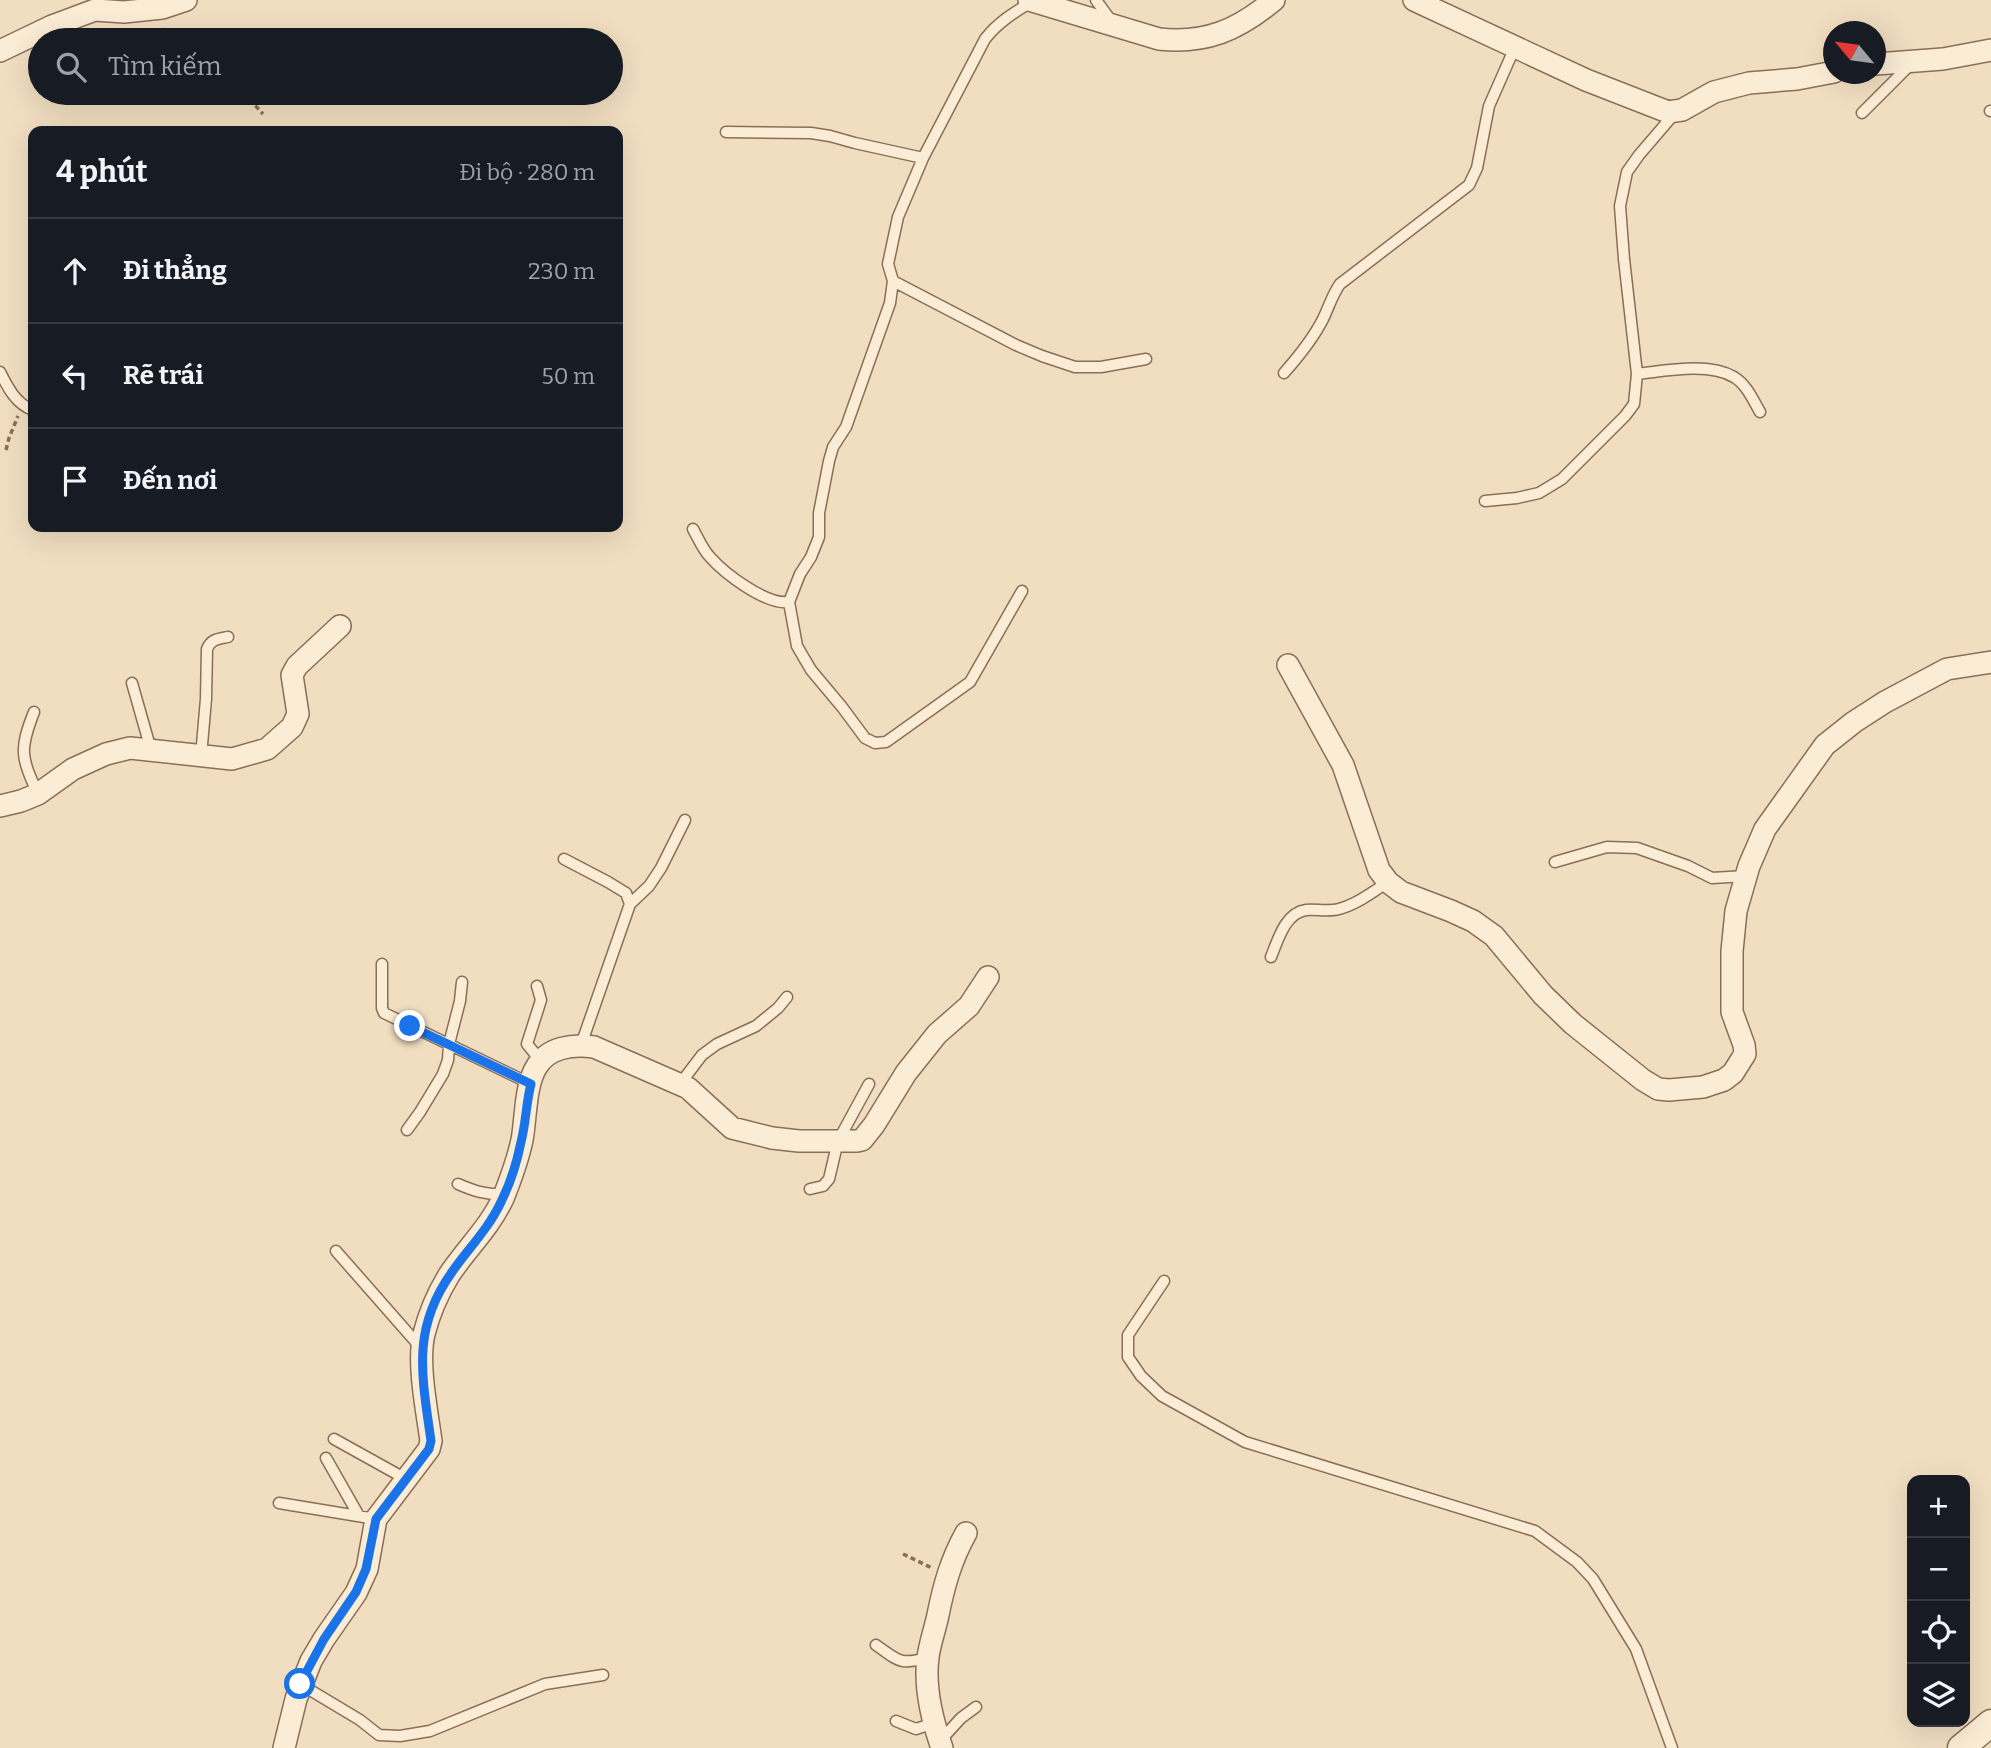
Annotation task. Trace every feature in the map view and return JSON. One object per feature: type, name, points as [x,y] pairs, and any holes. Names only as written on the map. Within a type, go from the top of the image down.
[{"type":"street","points":[[63,28],[95,10],[124,12],[162,8],[186,0]]},
{"type":"street","points":[[1031,1],[1159,39],[1196,39],[1224,33],[1254,16],[1274,0]]},
{"type":"street","points":[[1414,0],[1586,80],[1657,110],[1668,112],[1682,110],[1714,92],[1749,83],[1823,74]]},
{"type":"street","points":[[0,51],[28,42]]},
{"type":"street","points":[[1886,63],[1943,59],[1991,50]]},
{"type":"street","points":[[0,806],[38,794],[73,769],[106,754],[130,748],[232,759],[267,749],[292,727],[298,714],[292,675],[340,626]]},
{"type":"street","points":[[1288,664],[1343,765],[1379,870],[1388,882],[1401,892],[1473,921],[1494,936],[1543,995],[1573,1024],[1643,1080],[1658,1089],[1669,1090],[1703,1087],[1724,1080],[1733,1073],[1745,1054],[1732,1012],[1736,911],[1746,876],[1765,829],[1825,745],[1885,702],[1947,670],[1991,662]]},
{"type":"street","points":[[285,1748],[300,1684],[324,1639],[356,1592],[366,1569],[368,1518],[406,1479],[429,1449],[431,1441],[423,1336],[436,1299],[450,1275],[494,1215],[505,1194],[522,1142],[534,1073],[546,1055],[580,1045],[594,1047],[692,1091],[732,1128],[772,1138],[799,1141],[862,1140],[906,1073],[937,1034],[969,1006],[988,977]]},
{"type":"street","points":[[938,1737],[927,1681],[928,1658],[946,1576],[966,1533]]},
{"type":"street","points":[[1961,1748],[1990,1725]]},
{"type":"lane","points":[[1096,0],[1114,24]]},
{"type":"lane","points":[[1022,591],[970,682],[886,742],[875,743],[865,738],[811,670],[797,646],[789,602],[819,537],[819,513],[829,461],[846,427],[890,303],[893,281],[888,264],[896,226],[923,158],[985,39],[993,28],[1031,1]]},
{"type":"lane","points":[[1284,373],[1313,337],[1339,284],[1464,190],[1474,178],[1489,106],[1515,47]]},
{"type":"lane","points":[[1862,113],[1913,62]]},
{"type":"lane","points":[[1485,501],[1539,493],[1562,479],[1634,404],[1637,374],[1620,206],[1628,172],[1676,111]]},
{"type":"lane","points":[[726,132],[830,136],[923,158]]},
{"type":"lane","points":[[893,281],[1016,345],[1075,367],[1101,367],[1146,359]]},
{"type":"lane","points":[[1637,374],[1700,368],[1733,377],[1749,391],[1760,412]]},
{"type":"lane","points":[[0,372],[8,389],[28,408]]},
{"type":"lane","points":[[693,529],[708,556],[734,579],[770,600],[789,602]]},
{"type":"lane","points":[[201,756],[207,649],[216,639],[228,637]]},
{"type":"lane","points":[[132,683],[151,750]]},
{"type":"lane","points":[[34,712],[25,733],[23,748],[27,769],[38,794]]},
{"type":"lane","points":[[580,1045],[630,904],[649,886],[661,868],[685,820]]},
{"type":"lane","points":[[1555,862],[1607,847],[1637,848],[1688,866],[1712,878],[1746,876]]},
{"type":"lane","points":[[564,859],[625,893],[630,904]]},
{"type":"lane","points":[[1271,957],[1292,916],[1306,910],[1335,910],[1348,906],[1388,882]]},
{"type":"lane","points":[[382,964],[384,1013],[531,1084]]},
{"type":"lane","points":[[407,1130],[443,1074],[462,982]]},
{"type":"lane","points":[[537,986],[541,1000],[527,1044],[541,1061]]},
{"type":"lane","points":[[680,1084],[702,1055],[717,1044],[756,1026],[787,998]]},
{"type":"lane","points":[[810,1189],[823,1186],[829,1180],[838,1141],[869,1084]]},
{"type":"lane","points":[[458,1184],[478,1193],[505,1194]]},
{"type":"lane","points":[[336,1251],[422,1349]]},
{"type":"lane","points":[[1164,1281],[1128,1335],[1128,1357],[1141,1376],[1162,1396],[1245,1442],[1535,1531],[1577,1562],[1593,1579],[1636,1649],[1672,1748]]},
{"type":"lane","points":[[334,1438],[406,1479]]},
{"type":"lane","points":[[326,1458],[368,1518]]},
{"type":"lane","points":[[279,1503],[368,1518]]},
{"type":"lane","points":[[876,1645],[904,1662],[928,1658]]},
{"type":"lane","points":[[300,1684],[360,1720],[379,1735],[400,1737],[430,1731],[545,1684],[603,1675]]},
{"type":"lane","points":[[896,1721],[938,1737],[976,1707]]},
{"type":"path","points":[[255,105],[263,114]]},
{"type":"path","points":[[6,450],[15,420],[28,410]]},
{"type":"path","points":[[903,1554],[946,1576]]},
{"type":"route","points":[[300,1684],[324,1639],[356,1592],[366,1569],[376,1519],[429,1449],[431,1441],[424,1381],[423,1336],[436,1299],[501,1202],[522,1142],[531,1084],[410,1026]]}]
